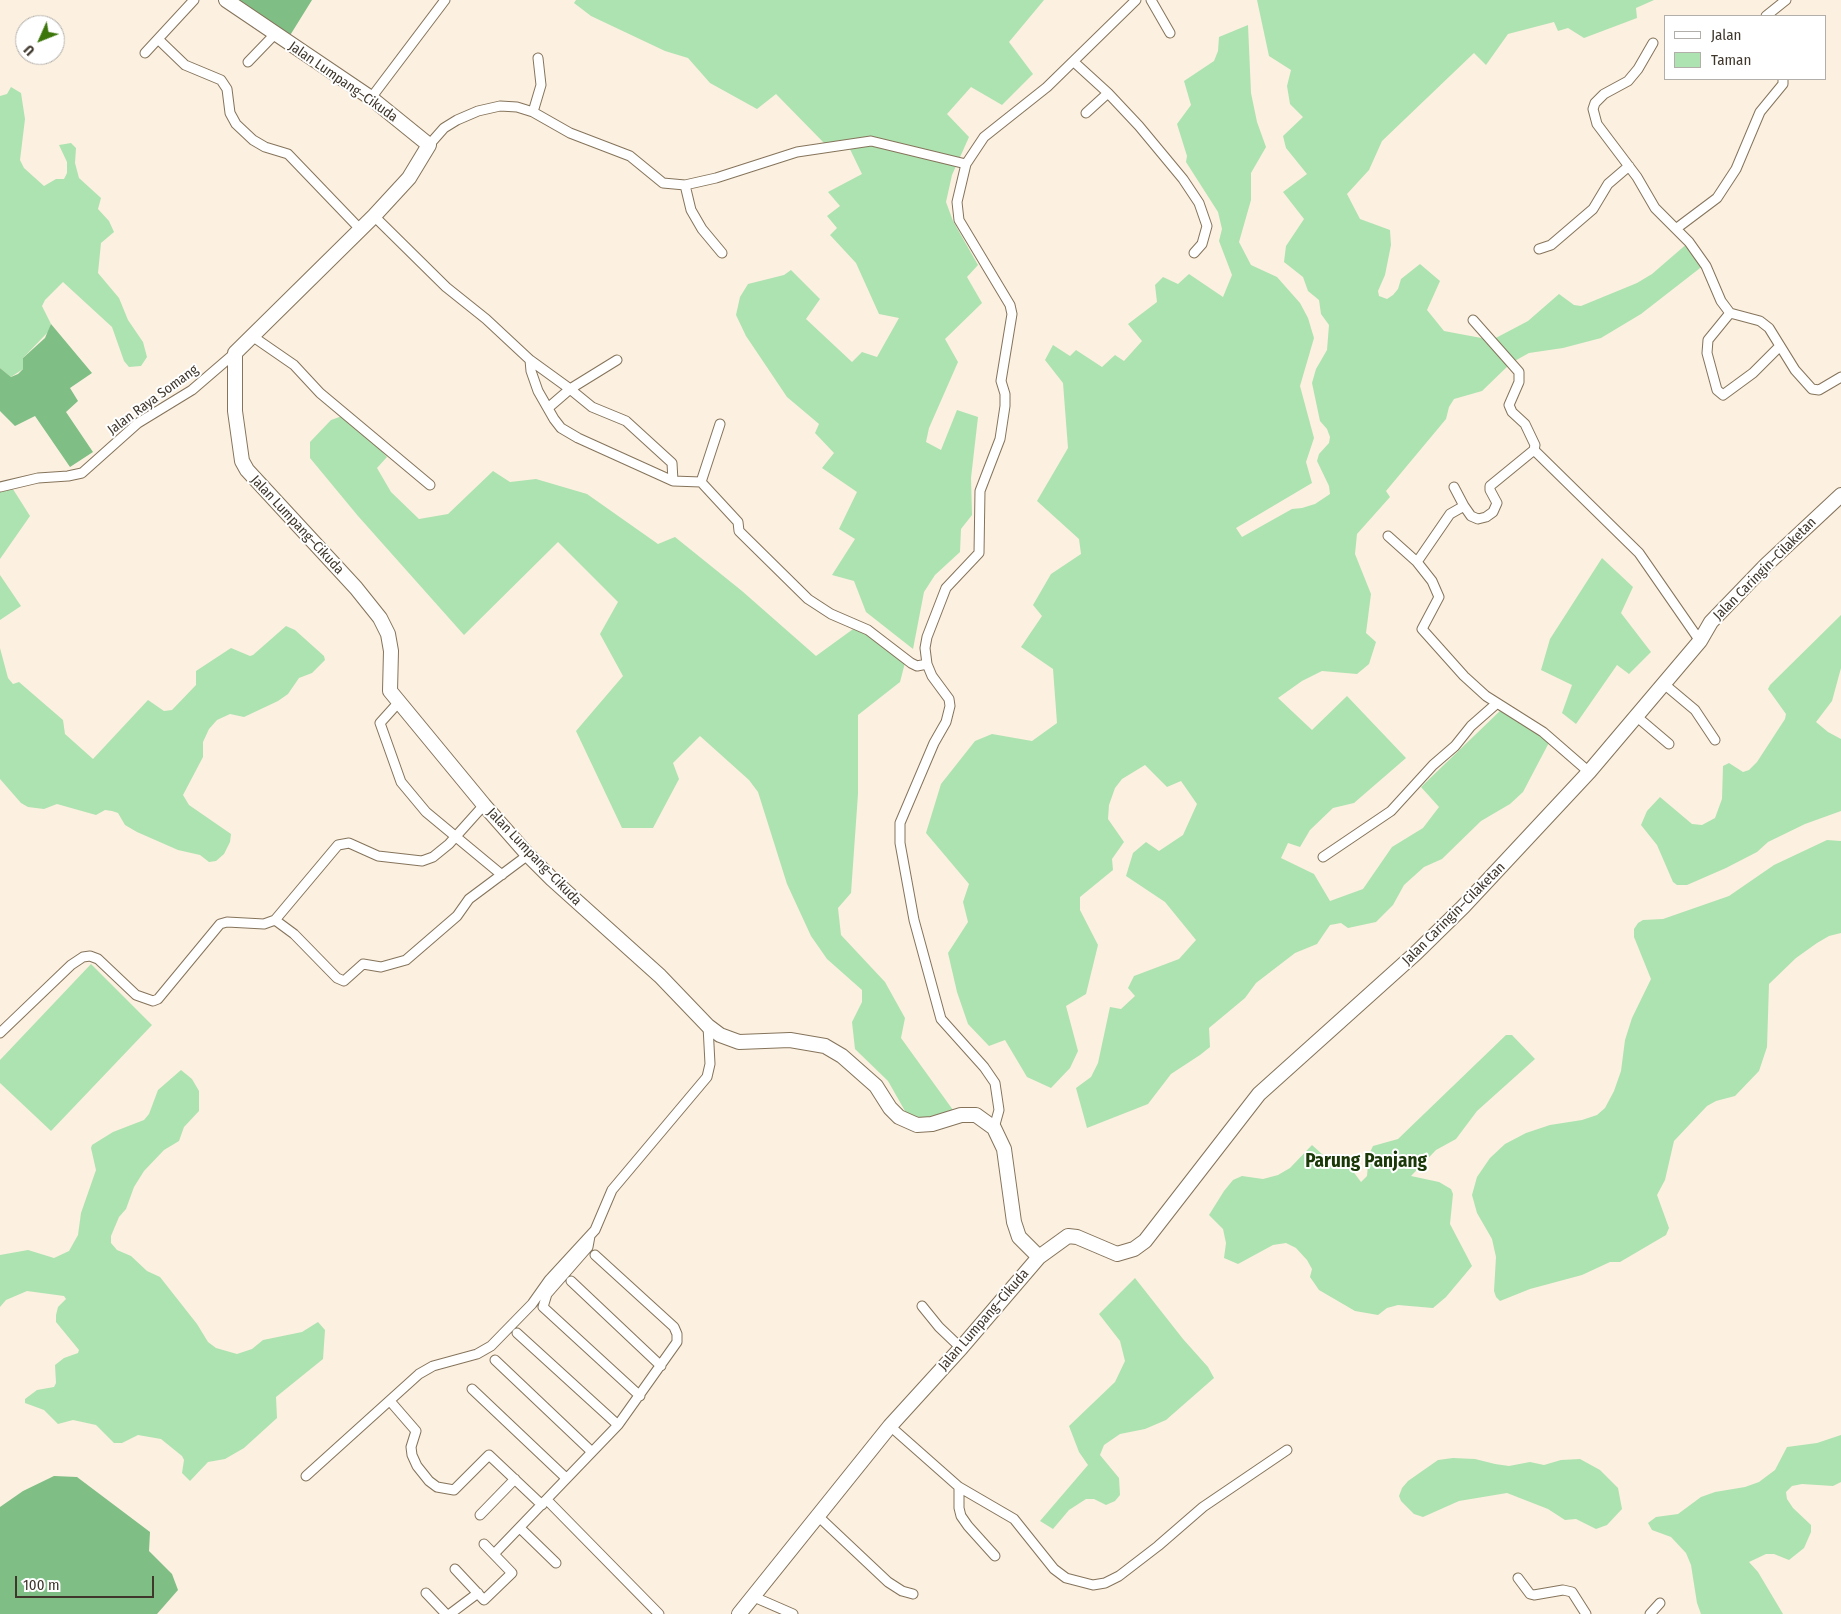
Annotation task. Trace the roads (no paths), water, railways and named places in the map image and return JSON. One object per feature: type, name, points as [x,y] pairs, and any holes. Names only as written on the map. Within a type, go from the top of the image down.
[{"type":"street","points":[[144,53],[194,0]]},
{"type":"street","name":"Jalan Lumpang–Cikuda","points":[[226,0],[371,98],[429,145]]},
{"type":"street","points":[[371,98],[445,0]]},
{"type":"street","points":[[994,1128],[999,1110],[994,1083],[984,1067],[941,1019],[914,920],[900,843],[900,823],[934,743],[946,722],[950,706],[949,699],[932,676],[927,664],[924,648],[926,637],[946,588],[979,553],[980,491],[1000,439],[1005,406],[1005,394],[1001,381],[1004,354],[1013,322],[1010,305],[959,220],[958,202],[966,164],[984,137],[1047,87],[1136,0]]},
{"type":"street","points":[[1152,0],[1170,33]]},
{"type":"street","points":[[1767,15],[1786,0]]},
{"type":"street","points":[[248,62],[274,34]]},
{"type":"street","points":[[158,39],[185,65],[221,80],[227,89],[230,112],[236,124],[253,140],[266,147],[288,154],[360,229]]},
{"type":"street","points":[[1653,43],[1638,69],[1628,81],[1604,94],[1595,103],[1593,109],[1602,132],[1618,149],[1655,208],[1677,228],[1706,266],[1721,301],[1730,312],[1760,321],[1769,328],[1812,389],[1819,390],[1841,377]]},
{"type":"street","points":[[533,112],[541,85],[538,58]]},
{"type":"street","points":[[1074,62],[1108,93],[1146,134],[1183,179],[1199,202],[1207,226],[1202,244],[1194,253]]},
{"type":"street","points":[[1677,228],[1717,198],[1736,169],[1760,112],[1783,84],[1783,80]]},
{"type":"street","points":[[1086,113],[1108,93]]},
{"type":"street","points":[[235,353],[374,216],[409,178],[429,145],[444,128],[478,111],[500,106],[517,107],[533,112],[570,133],[630,156],[663,183],[685,185],[716,178],[797,152],[871,141],[966,164]]},
{"type":"street","points":[[1539,249],[1551,245],[1593,209],[1608,184],[1629,166]]},
{"type":"street","points":[[685,185],[691,210],[702,229],[722,253]]},
{"type":"street","points":[[374,216],[439,281],[486,319],[530,360],[592,407],[626,421],[645,437],[672,463],[673,481]]},
{"type":"street","points":[[1730,312],[1708,340],[1706,353],[1717,390],[1723,395],[1753,372],[1780,346]]},
{"type":"street","points":[[1454,487],[1471,516],[1478,518],[1486,517],[1493,512],[1497,502],[1490,490],[1490,486],[1534,450],[1535,445],[1525,424],[1512,412],[1509,405],[1519,382],[1519,372],[1473,320]]},
{"type":"street","points":[[252,336],[294,365],[320,393],[430,484]]},
{"type":"street","name":"Jalan Lumpang–Cikuda","points":[[235,353],[235,412],[242,461],[247,470],[356,588],[380,618],[388,634],[391,651],[390,691],[484,806],[528,855],[660,976],[708,1026],[720,1034],[740,1042],[790,1040],[825,1046],[842,1056],[876,1086],[890,1108],[899,1117],[917,1125],[932,1124],[961,1115],[976,1115],[994,1128],[1004,1150],[1014,1222],[1019,1237],[1038,1257],[961,1348],[890,1426],[819,1517],[739,1614]]},
{"type":"street","name":"Jalan Raya Somang","points":[[0,487],[38,478],[82,473],[138,423],[192,390],[235,353]]},
{"type":"street","points":[[530,360],[536,384],[548,408],[562,428],[578,438],[673,481],[701,482],[738,522],[739,531],[808,599],[831,614],[868,630],[910,663],[917,666],[927,664]]},
{"type":"street","points":[[548,408],[570,389],[617,360]]},
{"type":"street","points":[[701,482],[720,424]]},
{"type":"street","points":[[1534,450],[1639,554],[1700,641]]},
{"type":"street","name":"Jalan Caringin–Cilaketan","points":[[1038,1257],[1068,1236],[1077,1237],[1117,1254],[1134,1249],[1144,1241],[1260,1094],[1308,1048],[1416,953],[1544,822],[1700,641],[1711,622],[1766,566],[1841,495]]},
{"type":"street","points":[[1417,562],[1450,514],[1464,506]]},
{"type":"street","points":[[1388,536],[1417,562],[1432,581],[1439,597],[1422,629],[1464,676],[1496,704],[1543,732],[1589,772]]},
{"type":"street","points":[[1664,684],[1695,710],[1715,740]]},
{"type":"street","points":[[398,702],[380,723],[401,782],[426,812],[502,875]]},
{"type":"street","points":[[1323,857],[1391,811],[1433,765],[1455,746],[1471,726],[1496,704]]},
{"type":"street","points":[[1636,716],[1669,744]]},
{"type":"street","points":[[0,1033],[71,965],[83,957],[94,956],[136,995],[152,1001],[162,997],[220,924],[227,922],[264,924],[275,920],[338,845],[350,843],[378,856],[422,861],[433,857],[484,806]]},
{"type":"street","points":[[275,920],[294,934],[337,978],[344,980],[363,964],[381,967],[406,960],[457,916],[469,899],[528,855]]},
{"type":"street","points":[[306,1476],[419,1374],[433,1366],[477,1354],[491,1346],[532,1304],[549,1280],[590,1236],[609,1201],[612,1190],[707,1077],[710,1064],[708,1026]]},
{"type":"street","points":[[590,1236],[588,1247],[547,1294],[542,1307],[640,1396]]},
{"type":"street","points":[[494,1554],[618,1425],[677,1342],[677,1334],[674,1327],[595,1255]]},
{"type":"street","points":[[571,1282],[661,1366]]},
{"type":"street","points":[[922,1306],[939,1327],[961,1348]]},
{"type":"street","points":[[517,1333],[618,1425]]},
{"type":"street","points":[[495,1360],[592,1452]]},
{"type":"street","points":[[472,1389],[566,1478]]},
{"type":"street","points":[[390,1401],[416,1431],[411,1447],[412,1455],[417,1466],[429,1481],[437,1487],[454,1490],[489,1455],[515,1480],[545,1503],[615,1569],[659,1614]]},
{"type":"street","points":[[890,1426],[959,1487],[1014,1519],[1054,1569],[1066,1578],[1093,1586],[1105,1583],[1119,1576],[1158,1546],[1202,1507],[1287,1450]]},
{"type":"street","points":[[480,1515],[515,1480]]},
{"type":"street","points":[[959,1487],[961,1516],[995,1556]]},
{"type":"street","points":[[819,1517],[888,1582],[902,1591],[912,1594]]},
{"type":"street","points":[[520,1528],[556,1563]]},
{"type":"street","points":[[455,1569],[484,1600],[512,1573],[484,1544]]},
{"type":"street","points":[[1518,1578],[1530,1594],[1563,1590],[1572,1592],[1586,1614]]},
{"type":"street","points":[[426,1593],[448,1614],[478,1593]]},
{"type":"street","points":[[754,1597],[793,1614]]},
{"type":"street","points":[[1650,1614],[1660,1603]]},
{"type":"district","name":"Parung Panjang","points":[[1366,1162]]}]
